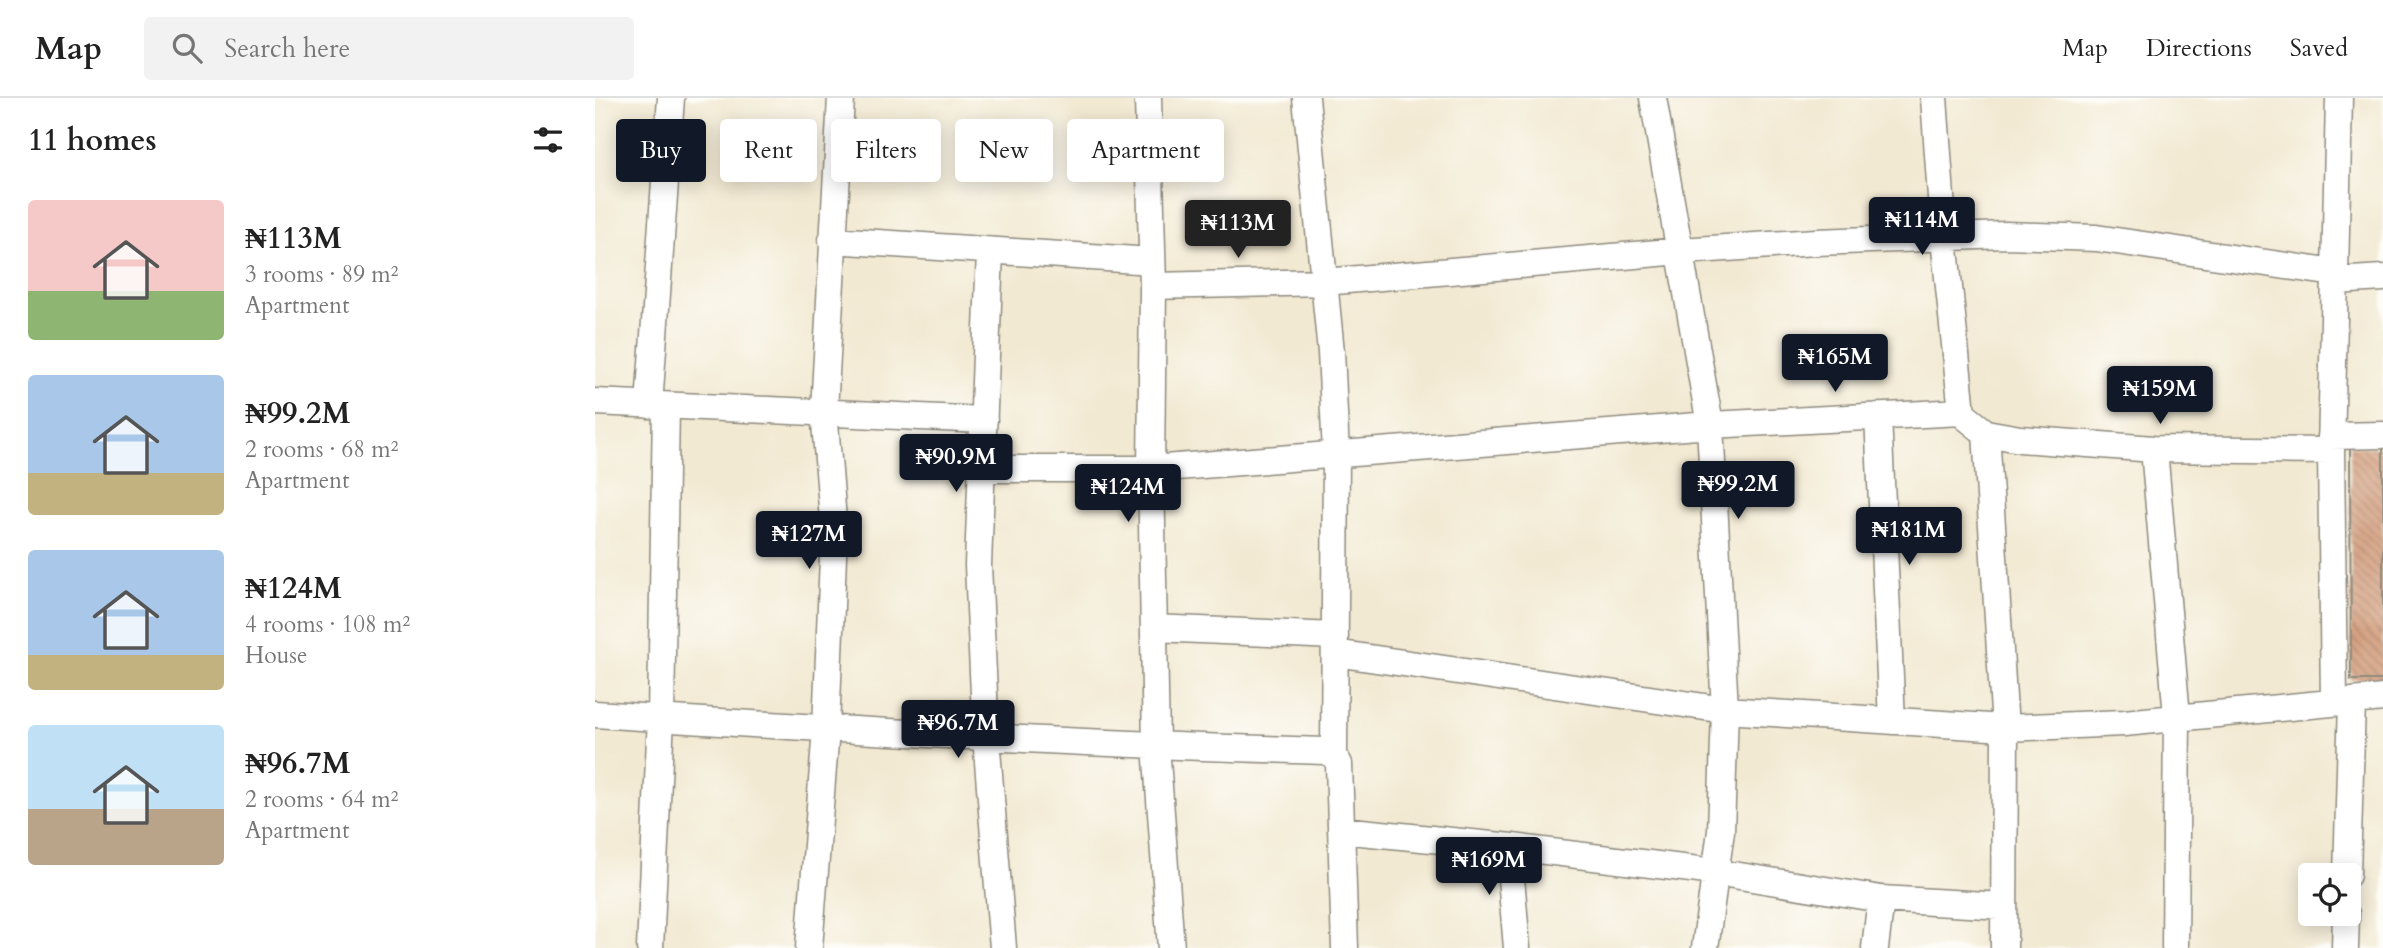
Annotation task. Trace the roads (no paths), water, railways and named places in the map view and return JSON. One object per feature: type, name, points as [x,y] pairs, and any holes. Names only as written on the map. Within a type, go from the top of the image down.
[{"type":"street","points":[[650,948],[661,718],[657,405],[671,98]]},
{"type":"street","points":[[809,948],[826,729],[834,531],[824,411],[841,98]]},
{"type":"street","points":[[1148,98],[1153,273],[1151,469],[1156,746],[1171,948]]},
{"type":"street","points":[[1306,98],[1331,352],[1336,454],[1334,755],[1339,764],[1345,948]]},
{"type":"street","points":[[1653,98],[1710,425],[1725,710],[1721,831],[1705,948]]},
{"type":"street","points":[[1934,98],[1944,239],[1962,412],[1966,418],[1986,433],[2020,439],[2154,449],[2331,444],[2383,435]]},
{"type":"street","points":[[2339,98],[2331,444],[2343,701],[2347,863]]},
{"type":"street","points":[[832,240],[990,251],[1153,273],[1324,282],[1681,251],[1816,242],[2006,235],[2096,238],[2335,277],[2383,278]]},
{"type":"street","points":[[990,251],[978,565],[986,737],[1003,948]]},
{"type":"street","points":[[595,402],[984,420]]},
{"type":"street","points":[[980,469],[1151,469],[1710,425],[1962,412]]},
{"type":"street","points":[[1878,416],[1892,721]]},
{"type":"street","points":[[1986,433],[2005,728],[2004,948]]},
{"type":"street","points":[[2154,449],[2177,717],[2175,948]]},
{"type":"street","points":[[1154,628],[1335,645],[1725,710],[2005,728],[2124,723],[2383,698]]},
{"type":"street","points":[[595,714],[1156,746],[1325,751],[1334,755]]},
{"type":"street","points":[[1341,830],[1512,847],[1715,872],[1881,899],[2004,906]]},
{"type":"street","points":[[1512,847],[1510,866],[1517,948]]},
{"type":"street","points":[[1875,948],[1881,899]]},
{"type":"street","points":[[2345,948],[2346,926]]}]
